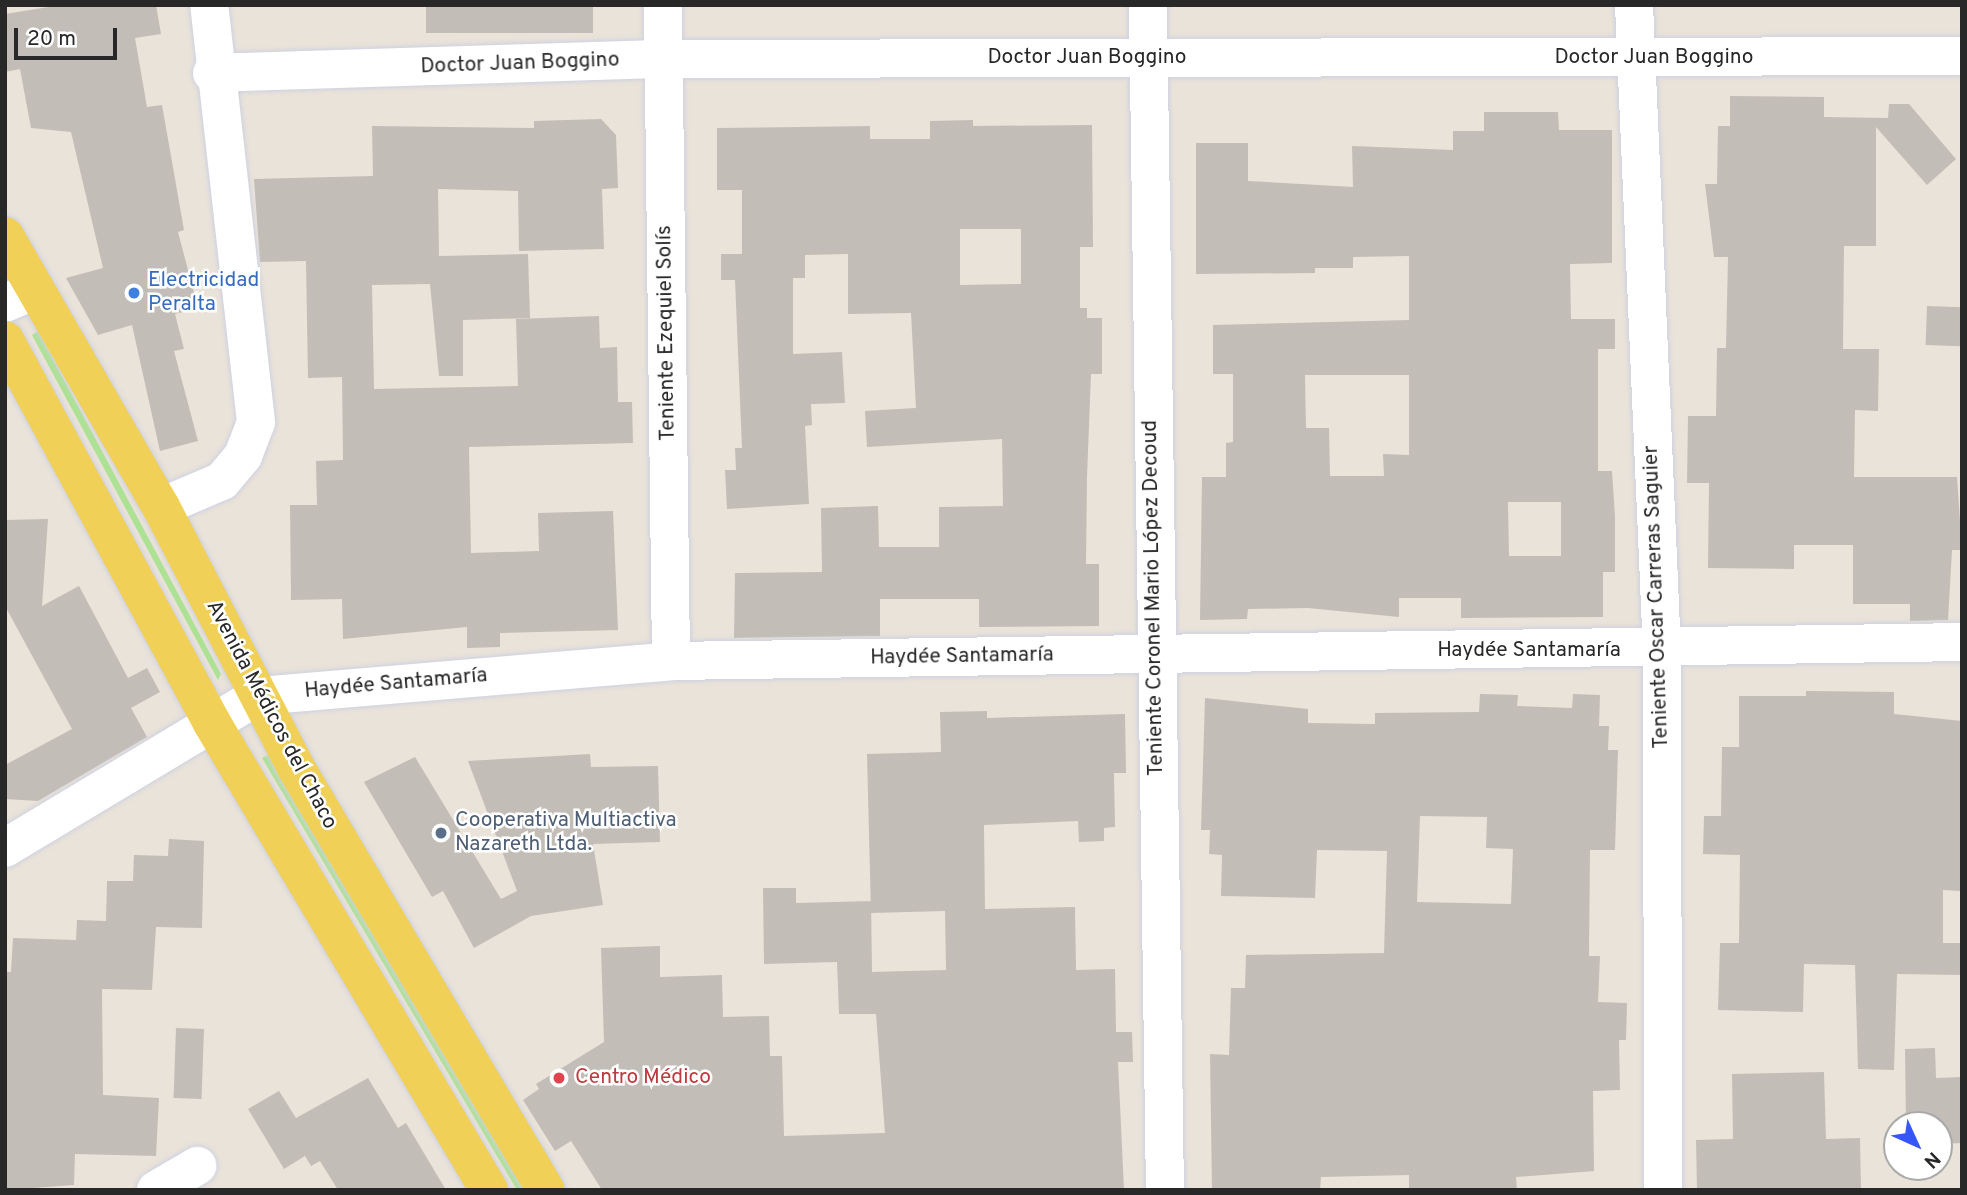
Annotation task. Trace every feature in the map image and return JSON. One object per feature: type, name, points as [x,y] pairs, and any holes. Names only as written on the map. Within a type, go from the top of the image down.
[{"type":"main road","name":"Avenida Médicos del Chaco","points":[[5,236],[20,297],[161,507],[258,696],[547,1190]]},
{"type":"main road","points":[[5,340],[212,723],[489,1190]]},
{"type":"street","points":[[161,507],[222,481],[243,456],[256,422],[212,73],[209,5]]},
{"type":"street","name":"Teniente Ezequiel Solís","points":[[663,5],[671,661]]},
{"type":"street","name":"Teniente Coronel Mario López Decoud","points":[[1148,5],[1154,653],[1165,1190]]},
{"type":"street","name":"Teniente Oscar Carreras Saguier","points":[[1634,5],[1662,651],[1663,1190]]},
{"type":"street","name":"Doctor Juan Boggino","points":[[212,73],[664,59],[1962,57]]},
{"type":"street","name":"Haydée Santamaría","points":[[5,848],[258,696],[671,661],[1154,653],[1662,651],[1962,642]]},
{"type":"street","points":[[156,1190],[197,1166]]},
{"type":"green space","points":[[38,331],[221,674],[218,680],[32,335]]},
{"type":"green space","points":[[268,755],[526,1190],[517,1190],[262,758]]},
{"type":"building","points":[[61,5],[156,5],[161,34],[135,38],[147,107],[162,105],[184,230],[178,232],[198,308],[175,314],[184,349],[174,351],[198,441],[160,451],[132,325],[98,335],[66,278],[103,268],[71,132],[31,128],[20,69],[5,72],[5,14]]},
{"type":"building","points":[[426,5],[593,5],[593,33],[426,33]]},
{"type":"building","points":[[1730,96],[1824,97],[1824,117],[1888,118],[1889,104],[1909,104],[1956,159],[1927,185],[1876,127],[1876,246],[1844,246],[1843,349],[1879,349],[1878,411],[1855,410],[1854,477],[1957,477],[1962,550],[1952,550],[1948,620],[1910,621],[1910,604],[1853,604],[1853,545],[1794,545],[1794,569],[1708,568],[1709,483],[1687,483],[1688,416],[1716,416],[1717,348],[1726,348],[1728,257],[1714,257],[1705,184],[1717,184],[1718,126],[1730,126]]},
{"type":"building","points":[[1484,112],[1558,112],[1559,130],[1612,130],[1612,263],[1570,264],[1571,319],[1615,319],[1615,349],[1598,349],[1598,471],[1612,471],[1615,517],[1615,572],[1603,572],[1603,617],[1461,618],[1461,598],[1399,598],[1399,617],[1308,608],[1248,609],[1247,619],[1200,620],[1202,477],[1226,477],[1226,443],[1233,442],[1233,374],[1213,374],[1213,325],[1409,320],[1409,256],[1353,257],[1353,268],[1315,268],[1315,273],[1196,274],[1196,143],[1248,143],[1248,181],[1353,187],[1352,146],[1453,150],[1453,131],[1484,131]],"holes":[[[1305,375],[1409,375],[1409,455],[1383,454],[1384,476],[1330,476],[1329,428],[1306,428]],[[1508,502],[1561,502],[1561,556],[1509,556]]]},
{"type":"building","points":[[601,119],[616,135],[618,188],[602,189],[604,249],[519,251],[518,191],[438,189],[439,256],[528,254],[530,318],[463,320],[463,376],[439,376],[430,284],[372,285],[374,389],[518,386],[516,319],[599,316],[600,348],[617,347],[618,402],[632,402],[633,443],[469,447],[471,553],[539,551],[538,513],[613,511],[618,630],[500,633],[500,647],[467,648],[467,627],[343,639],[342,599],[291,600],[290,505],[317,505],[316,461],[343,460],[342,377],[308,378],[306,261],[260,262],[254,179],[373,176],[372,126],[534,128],[534,121]]},
{"type":"building","points":[[973,120],[973,126],[1092,125],[1093,247],[1080,247],[1080,308],[1087,308],[1087,318],[1102,318],[1102,374],[1091,374],[1086,564],[1099,564],[1099,626],[979,627],[979,599],[880,599],[880,636],[734,638],[735,573],[822,572],[821,508],[878,506],[879,547],[939,547],[939,507],[1003,506],[1002,439],[867,447],[865,411],[916,408],[911,313],[848,314],[848,254],[805,255],[805,278],[793,278],[793,354],[842,352],[845,403],[811,404],[812,425],[805,426],[809,504],[727,509],[725,470],[736,470],[735,448],[742,448],[735,280],[721,280],[721,254],[742,254],[742,190],[717,190],[717,128],[870,126],[870,139],[930,139],[930,121]],"holes":[[[960,229],[1021,229],[1021,284],[960,285]]]},
{"type":"building","points":[[1927,306],[1962,307],[1961,346],[1926,345]]},
{"type":"building","points":[[48,519],[42,606],[79,586],[128,678],[147,668],[160,692],[131,708],[147,737],[38,801],[5,799],[5,765],[72,729],[5,606],[5,520]]},
{"type":"building","points":[[1806,691],[1894,692],[1894,714],[1962,721],[1961,891],[1943,890],[1943,943],[1962,943],[1962,975],[1897,974],[1894,1070],[1858,1069],[1855,965],[1804,964],[1803,1012],[1718,1010],[1720,943],[1739,943],[1740,855],[1703,854],[1704,816],[1721,816],[1722,747],[1739,747],[1739,696],[1806,696]]},
{"type":"building","points":[[1480,694],[1518,695],[1517,706],[1572,708],[1573,694],[1600,695],[1599,726],[1609,726],[1608,750],[1618,750],[1615,850],[1590,850],[1589,956],[1600,956],[1598,1002],[1627,1003],[1626,1040],[1619,1040],[1620,1090],[1593,1091],[1594,1171],[1516,1177],[1517,1190],[1409,1190],[1409,1175],[1321,1177],[1320,1190],[1212,1190],[1210,1054],[1229,1055],[1231,988],[1245,988],[1246,955],[1384,953],[1387,851],[1317,850],[1315,898],[1221,896],[1222,855],[1209,854],[1210,830],[1201,830],[1205,698],[1308,709],[1308,723],[1375,724],[1375,713],[1479,712]],"holes":[[[1420,816],[1487,817],[1486,848],[1513,849],[1511,904],[1417,902]]]},
{"type":"building","points":[[987,711],[987,718],[1125,714],[1126,773],[1114,773],[1115,827],[1104,828],[1104,841],[1079,842],[1078,821],[984,825],[985,909],[1075,907],[1076,970],[1115,969],[1116,1032],[1132,1032],[1133,1062],[1118,1062],[1124,1190],[602,1190],[571,1141],[555,1151],[523,1100],[539,1089],[536,1084],[604,1042],[601,948],[660,946],[660,977],[722,975],[723,1017],[769,1016],[770,1056],[782,1056],[784,1136],[885,1133],[876,1014],[839,1014],[837,962],[764,964],[763,888],[796,888],[796,903],[871,901],[867,754],[941,752],[940,712]],"holes":[[[945,911],[946,970],[872,972],[871,913]]]},
{"type":"building","points":[[590,754],[591,767],[658,766],[660,842],[593,844],[603,905],[531,916],[474,948],[443,891],[432,897],[364,782],[415,757],[501,899],[517,891],[468,761]]},
{"type":"building","points":[[169,839],[204,841],[202,928],[156,927],[152,990],[102,989],[103,1095],[159,1098],[156,1156],[75,1154],[74,1185],[5,1190],[5,972],[11,972],[13,938],[76,940],[77,920],[106,921],[107,881],[133,881],[134,855],[168,856]]},
{"type":"building","points":[[176,1028],[204,1029],[202,1099],[174,1098]]},
{"type":"building","points":[[1935,1048],[1936,1078],[1962,1077],[1962,1143],[1953,1143],[1953,1111],[1906,1111],[1905,1049]]},
{"type":"building","points":[[1824,1072],[1826,1139],[1860,1138],[1861,1190],[1697,1190],[1696,1140],[1733,1139],[1732,1074]]},
{"type":"building","points":[[368,1078],[398,1128],[406,1123],[446,1190],[338,1190],[320,1161],[311,1166],[305,1156],[284,1169],[248,1109],[279,1091],[296,1118]]},
{"type":"place","name":"Electricidad Peralta","points":[[134,293]]},
{"type":"place","name":"Cooperativa Multiactiva Nazareth Ltda.","points":[[441,833]]},
{"type":"place","name":"Centro Médico","points":[[559,1078]]}]
